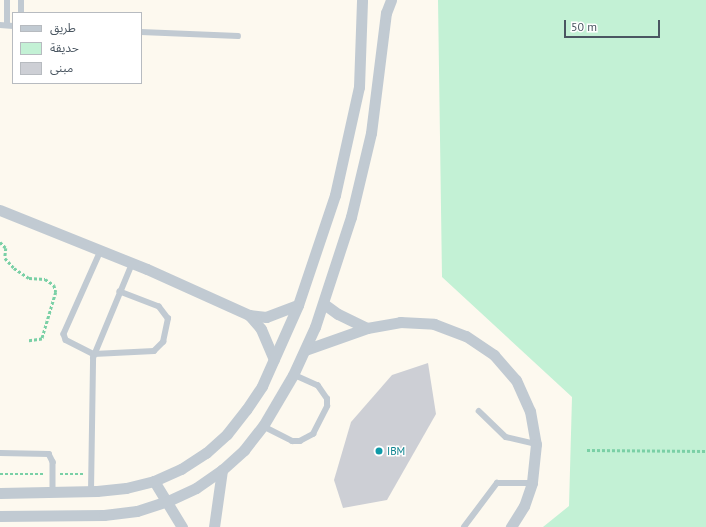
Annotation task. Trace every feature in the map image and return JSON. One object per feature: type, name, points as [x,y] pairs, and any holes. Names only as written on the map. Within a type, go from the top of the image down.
[{"type":"street","points":[[0,493],[91,491],[126,488],[154,480],[187,465],[227,434],[262,386],[298,305],[335,195],[359,87],[362,0]]},
{"type":"street","points":[[0,516],[104,515],[137,511],[168,501],[196,488],[222,470],[244,450],[263,426],[293,375],[324,304],[362,175],[378,90],[386,13],[391,0]]},
{"type":"street","points":[[0,210],[101,250],[249,315],[266,317],[298,305]]},
{"type":"street","points":[[324,304],[342,317],[367,328]]},
{"type":"street","points":[[249,315],[261,329],[274,359]]},
{"type":"street","points":[[305,350],[367,328],[400,322],[434,324],[466,336],[494,355],[516,380],[527,405],[536,444],[532,483],[524,506],[511,527]]},
{"type":"street","points":[[214,527],[222,470]]},
{"type":"street","points":[[154,480],[168,501],[182,527]]},
{"type":"lane","points":[[6,25],[7,0]]},
{"type":"lane","points":[[21,0],[21,12]]},
{"type":"lane","points":[[0,25],[12,26]]},
{"type":"lane","points":[[142,32],[238,36]]},
{"type":"lane","points":[[101,250],[64,334],[66,340],[94,354],[154,351],[163,342],[168,319],[159,307],[120,292]]},
{"type":"lane","points":[[91,491],[94,354],[132,264]]},
{"type":"lane","points":[[263,426],[292,441],[300,441],[313,434],[327,406],[327,398],[318,386],[293,375]]},
{"type":"lane","points":[[479,411],[506,437],[536,444]]},
{"type":"lane","points":[[0,453],[49,454],[53,462],[53,492]]},
{"type":"lane","points":[[464,527],[497,483],[532,483]]},
{"type":"path","points":[[0,242],[6,248],[5,258],[14,268],[29,278],[45,280],[54,285],[56,292],[42,339],[27,341]]},
{"type":"path","points":[[587,450],[706,450]]},
{"type":"shaded area","points":[[0,0],[706,0],[706,527],[0,527]]},
{"type":"green space","points":[[438,0],[706,0],[706,527],[543,527],[569,506],[572,397],[442,277]]},
{"type":"building","name":"IBM","points":[[428,363],[436,414],[387,500],[343,508],[334,480],[351,422],[392,375]]},
{"type":"place","name":"IBM","points":[[379,451]]}]
